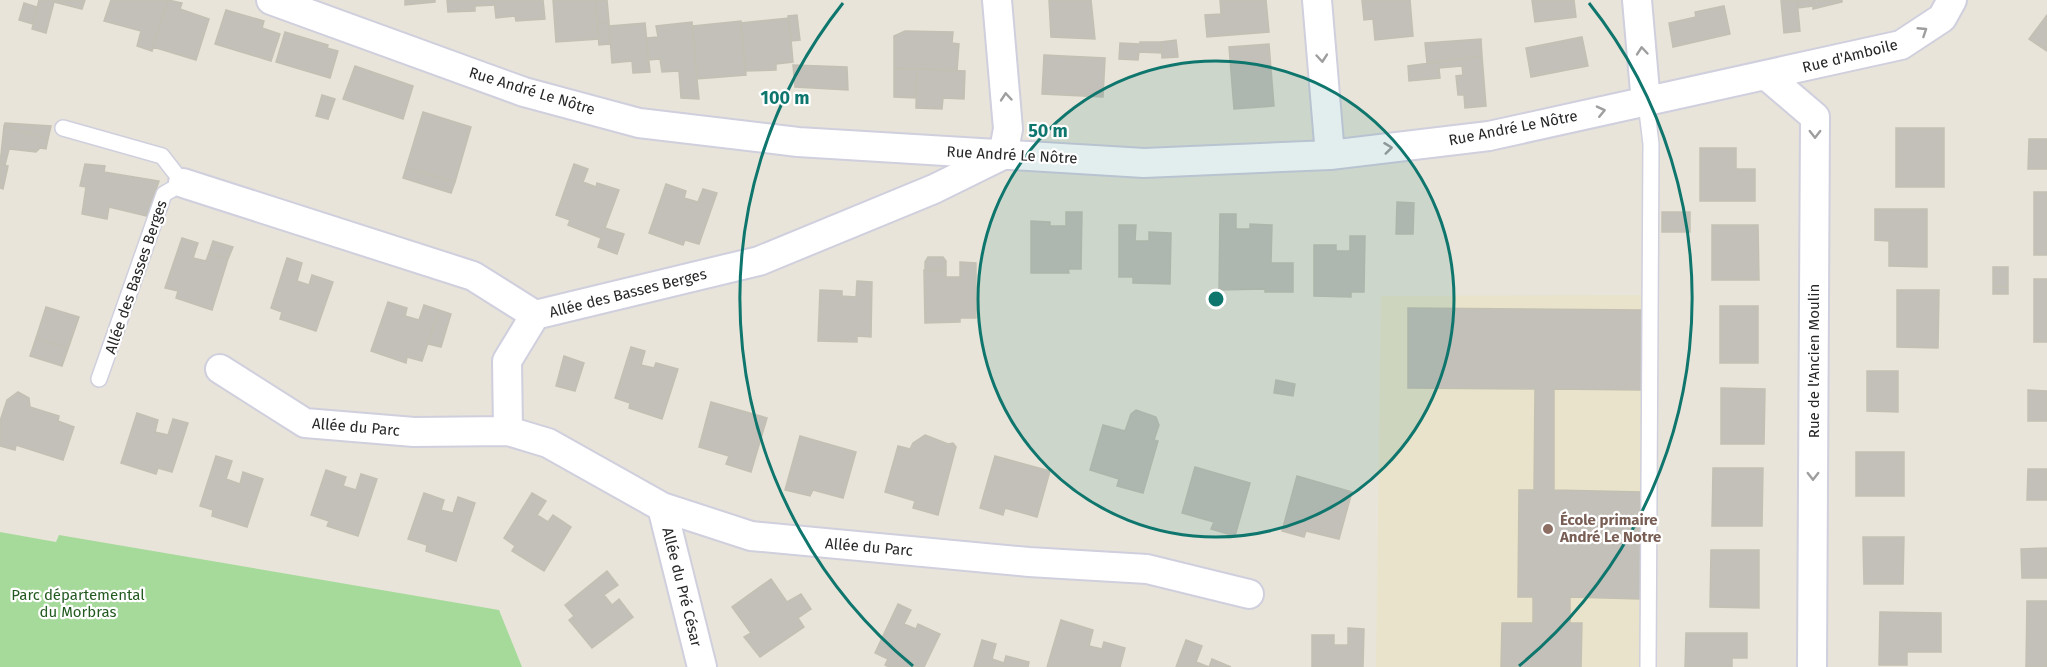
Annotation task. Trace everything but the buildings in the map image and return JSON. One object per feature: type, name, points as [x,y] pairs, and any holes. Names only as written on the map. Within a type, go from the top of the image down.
[{"type":"street","name":"Rue André Le Nôtre","points":[[270,0],[524,92],[639,123],[798,142],[1144,163],[1330,156],[1489,136],[1767,76]]},
{"type":"street","points":[[997,0],[1008,129],[1003,155]]},
{"type":"street","points":[[1317,0],[1330,156]]},
{"type":"street","points":[[1637,0],[1646,103]]},
{"type":"street","name":"Rue d'Amboile","points":[[1767,76],[1901,45],[1942,18],[1952,0]]},
{"type":"street","name":"Rue de l'Ancien Moulin","points":[[1767,76],[1815,117],[1812,667]]},
{"type":"street","name":"Allée des Basses Berges","points":[[183,183],[473,276],[535,315],[759,261],[934,189],[1003,155]]},
{"type":"street","points":[[508,431],[507,362],[535,315]]},
{"type":"street","name":"Allée du Parc","points":[[220,369],[304,423],[414,432],[508,431],[548,443],[662,507],[751,536],[1029,562],[1148,569],[1250,594]]},
{"type":"street","name":"Allée du Pré César","points":[[662,507],[702,667]]},
{"type":"lane","points":[[1646,103],[1651,144],[1648,667]]},
{"type":"lane","points":[[63,128],[162,156],[183,183]]},
{"type":"lane","name":"Allée des Basses Berges","points":[[99,379],[164,194],[183,183]]},
{"type":"shaded area","points":[[1657,295],[1656,667],[1376,667],[1381,296]]},
{"type":"green space","name":"Parc départemental du Morbras","points":[[0,532],[56,542],[59,535],[499,610],[522,667],[0,667]]},
{"type":"place","name":"École primaire André Le Notre","points":[[1548,529]]}]
